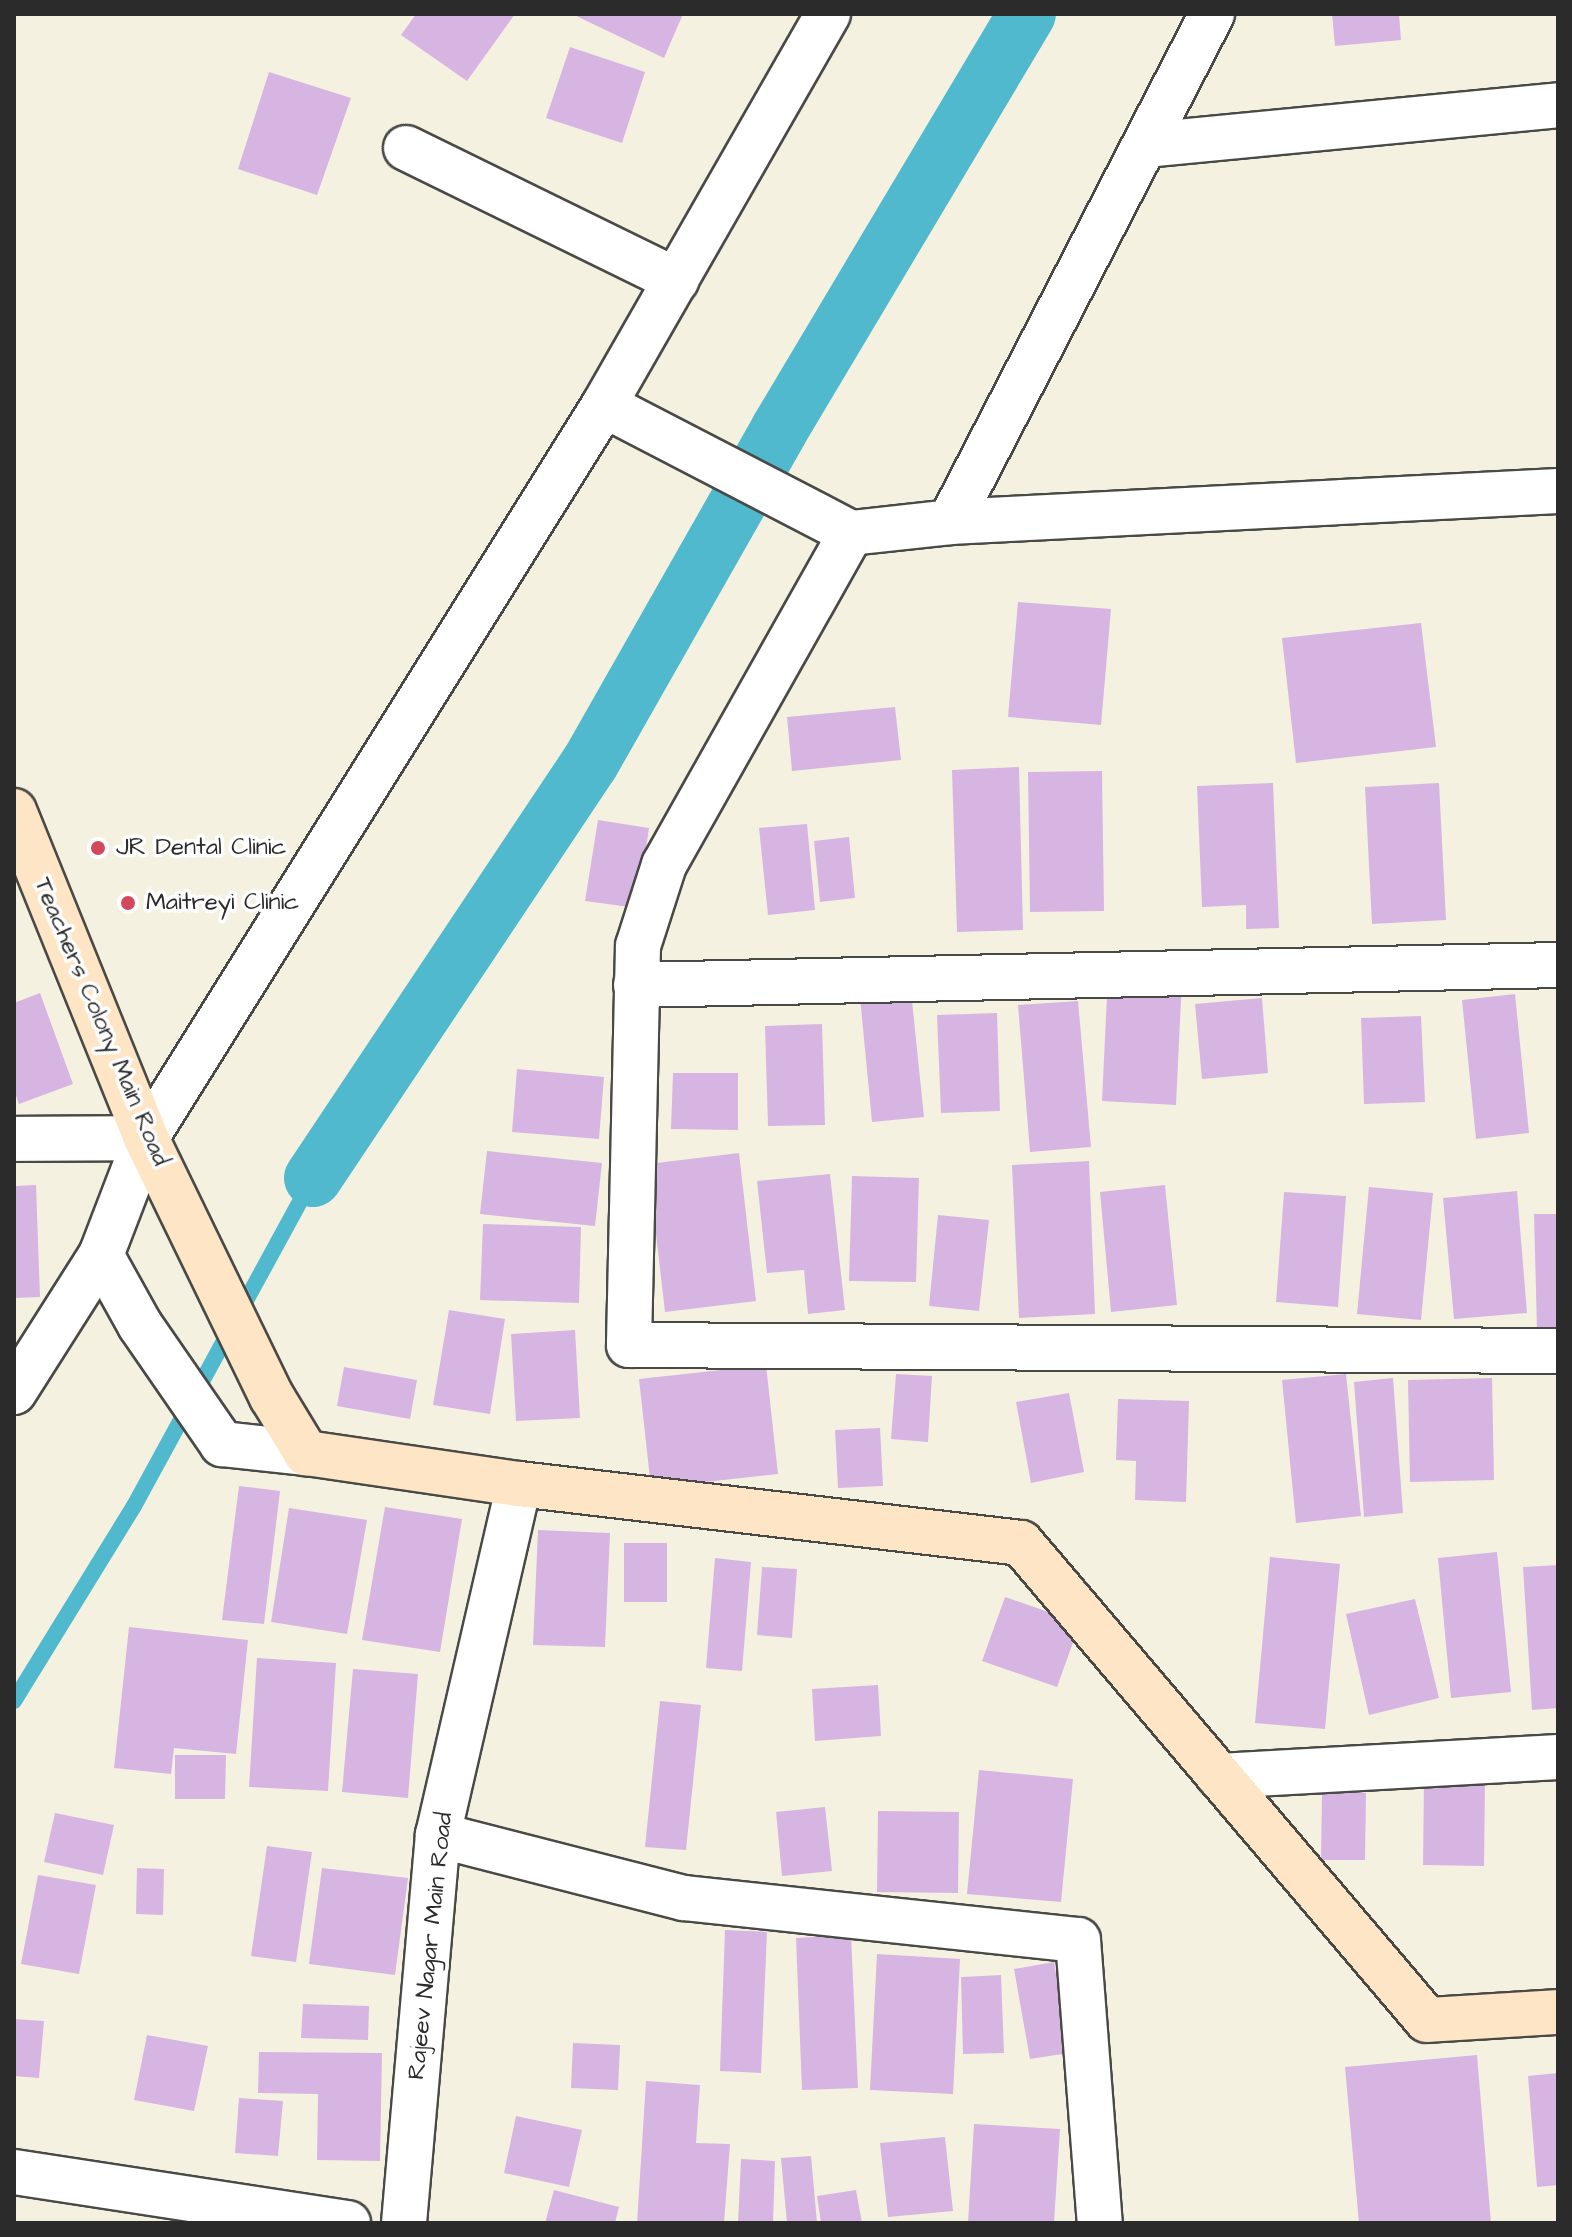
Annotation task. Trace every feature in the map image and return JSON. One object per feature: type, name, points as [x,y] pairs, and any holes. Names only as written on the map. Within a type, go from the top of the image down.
[{"type":"street","points":[[14,1392],[101,1255],[146,1138],[604,405],[828,14]]},
{"type":"street","points":[[950,522],[1212,14]]},
{"type":"street","points":[[1146,145],[1558,105]]},
{"type":"street","points":[[406,148],[676,280]]},
{"type":"street","points":[[604,405],[851,533],[950,522],[1558,491]]},
{"type":"street","points":[[851,533],[664,865],[638,946],[629,1345],[1558,1351]]},
{"type":"street","name":"Teachers Colony Main Road","points":[[14,811],[146,1138],[272,1397],[306,1453]]},
{"type":"street","points":[[636,985],[1558,965]]},
{"type":"street","points":[[14,1139],[146,1138]]},
{"type":"street","points":[[101,1255],[140,1325],[222,1444],[519,1484],[1021,1543],[1427,2020],[1558,2012]]},
{"type":"street","name":"Rajeev Nagar Main Road","points":[[404,2223],[438,1835],[519,1484]]},
{"type":"street","points":[[1219,1776],[1558,1757]]},
{"type":"street","points":[[438,1835],[684,1898],[1078,1940],[1100,2223]]},
{"type":"street","points":[[14,2172],[348,2223]]},
{"type":"building","points":[[416,14],[515,14],[467,81],[401,35]]},
{"type":"building","points":[[572,14],[683,14],[664,58]]},
{"type":"building","points":[[1332,14],[1399,14],[1401,40],[1335,46]]},
{"type":"building","points":[[570,47],[645,72],[622,143],[546,118]]},
{"type":"building","points":[[269,72],[351,98],[317,195],[238,169]]},
{"type":"building","points":[[1018,602],[1111,609],[1101,725],[1008,717]]},
{"type":"building","points":[[1421,623],[1436,747],[1296,763],[1282,638]]},
{"type":"building","points":[[895,707],[901,760],[792,771],[787,717]]},
{"type":"building","points":[[1019,767],[1023,930],[957,932],[952,770]]},
{"type":"building","points":[[1102,771],[1104,911],[1030,912],[1028,772]]},
{"type":"building","points":[[1273,783],[1279,928],[1246,929],[1246,905],[1202,907],[1197,786]]},
{"type":"building","points":[[1439,783],[1446,920],[1372,924],[1365,787]]},
{"type":"building","points":[[598,820],[649,828],[637,908],[585,901]]},
{"type":"building","points":[[807,824],[815,910],[768,915],[759,828]]},
{"type":"building","points":[[849,837],[855,898],[820,902],[814,841]]},
{"type":"building","points":[[1108,975],[1182,979],[1176,1105],[1102,1101]]},
{"type":"building","points":[[911,991],[924,1117],[872,1122],[860,997]]},
{"type":"building","points":[[40,993],[73,1084],[19,1104],[14,1090],[14,1003]]},
{"type":"building","points":[[1515,994],[1529,1133],[1476,1139],[1462,1000]]},
{"type":"building","points":[[1262,998],[1268,1073],[1202,1079],[1195,1004]]},
{"type":"building","points":[[1078,1001],[1091,1147],[1030,1152],[1018,1005]]},
{"type":"building","points":[[997,1013],[1000,1111],[941,1113],[937,1015]]},
{"type":"building","points":[[1421,1016],[1425,1102],[1364,1104],[1361,1018]]},
{"type":"building","points":[[822,1024],[825,1125],[768,1126],[765,1026]]},
{"type":"building","points":[[517,1069],[604,1077],[599,1139],[512,1132]]},
{"type":"building","points":[[673,1073],[738,1073],[738,1130],[671,1129]]},
{"type":"building","points":[[487,1151],[602,1163],[595,1226],[480,1214]]},
{"type":"building","points":[[739,1153],[756,1301],[665,1312],[648,1164]]},
{"type":"building","points":[[1089,1161],[1095,1314],[1019,1318],[1012,1165]]},
{"type":"building","points":[[830,1174],[845,1310],[808,1314],[804,1270],[767,1273],[757,1181]]},
{"type":"building","points":[[852,1176],[919,1178],[916,1282],[849,1281]]},
{"type":"building","points":[[36,1185],[40,1297],[14,1298],[14,1186]]},
{"type":"building","points":[[1165,1185],[1177,1305],[1111,1312],[1100,1192]]},
{"type":"building","points":[[1369,1187],[1433,1193],[1421,1320],[1357,1314]]},
{"type":"building","points":[[1517,1191],[1527,1313],[1454,1319],[1443,1198]]},
{"type":"building","points":[[1284,1192],[1346,1196],[1338,1307],[1276,1302]]},
{"type":"building","points":[[1534,1214],[1558,1214],[1558,1329],[1537,1330]]},
{"type":"building","points":[[938,1215],[989,1220],[979,1311],[929,1306]]},
{"type":"building","points":[[483,1224],[581,1227],[579,1303],[480,1300]]},
{"type":"building","points":[[449,1310],[505,1319],[490,1414],[433,1405]]},
{"type":"building","points":[[575,1330],[580,1418],[516,1421],[511,1334]]},
{"type":"building","points":[[766,1365],[778,1474],[651,1488],[639,1379]]},
{"type":"building","points":[[344,1367],[417,1380],[410,1419],[337,1406]]},
{"type":"building","points":[[896,1374],[932,1376],[928,1442],[891,1439]]},
{"type":"building","points":[[1346,1374],[1361,1516],[1296,1523],[1282,1380]]},
{"type":"building","points":[[1393,1378],[1403,1513],[1364,1517],[1354,1382]]},
{"type":"building","points":[[1492,1378],[1494,1480],[1410,1482],[1408,1380]]},
{"type":"building","points":[[1069,1393],[1084,1472],[1031,1483],[1016,1402]]},
{"type":"building","points":[[1118,1399],[1189,1401],[1186,1502],[1135,1500],[1136,1461],[1116,1460]]},
{"type":"building","points":[[880,1428],[883,1486],[838,1488],[835,1430]]},
{"type":"building","points":[[239,1486],[280,1491],[264,1624],[222,1620]]},
{"type":"building","points":[[385,1507],[462,1519],[440,1652],[362,1640]]},
{"type":"building","points":[[289,1508],[367,1520],[347,1634],[271,1622]]},
{"type":"building","points":[[538,1530],[610,1533],[605,1647],[533,1645]]},
{"type":"building","points":[[624,1543],[667,1543],[667,1602],[624,1602]]},
{"type":"building","points":[[1497,1552],[1511,1692],[1451,1698],[1438,1558]]},
{"type":"building","points":[[1270,1557],[1340,1564],[1325,1729],[1255,1723]]},
{"type":"building","points":[[715,1558],[751,1562],[742,1671],[706,1668]]},
{"type":"building","points":[[1558,1565],[1558,1708],[1532,1710],[1523,1567]]},
{"type":"building","points":[[762,1567],[797,1569],[792,1638],[757,1635]]},
{"type":"building","points":[[1005,1597],[1080,1623],[1057,1687],[982,1661]]},
{"type":"building","points":[[1415,1599],[1439,1698],[1369,1715],[1346,1614]]},
{"type":"building","points":[[129,1627],[248,1640],[236,1754],[174,1748],[171,1774],[114,1768]]},
{"type":"building","points":[[257,1658],[336,1663],[328,1791],[249,1787]]},
{"type":"building","points":[[353,1669],[418,1674],[408,1798],[342,1792]]},
{"type":"building","points":[[878,1685],[881,1736],[815,1741],[812,1689]]},
{"type":"building","points":[[660,1701],[701,1705],[686,1850],[645,1847]]},
{"type":"building","points":[[175,1755],[226,1755],[225,1799],[175,1799]]},
{"type":"building","points":[[979,1770],[1073,1779],[1061,1902],[967,1894]]},
{"type":"building","points":[[1424,1780],[1485,1780],[1484,1866],[1423,1865]]},
{"type":"building","points":[[1322,1793],[1366,1793],[1365,1860],[1321,1860]]},
{"type":"building","points":[[825,1807],[832,1871],[782,1876],[776,1812]]},
{"type":"building","points":[[878,1811],[959,1812],[958,1893],[877,1892]]},
{"type":"building","points":[[55,1813],[114,1825],[103,1875],[44,1862]]},
{"type":"building","points":[[267,1846],[312,1852],[296,1962],[251,1956]]},
{"type":"building","points":[[137,1868],[164,1869],[163,1915],[136,1914]]},
{"type":"building","points":[[322,1868],[408,1878],[395,1975],[309,1964]]},
{"type":"building","points":[[38,1875],[96,1885],[79,1974],[21,1964]]},
{"type":"building","points":[[725,1930],[767,1932],[761,2073],[720,2071]]},
{"type":"building","points":[[851,1935],[858,2088],[802,2090],[796,1938]]},
{"type":"building","points":[[877,1954],[960,1959],[953,2094],[870,2090]]},
{"type":"building","points":[[1054,1962],[1069,2053],[1030,2059],[1014,1969]]},
{"type":"building","points":[[1001,1975],[1004,2053],[963,2054],[961,1977]]},
{"type":"building","points":[[303,2004],[369,2006],[368,2040],[301,2038]]},
{"type":"building","points":[[14,2019],[44,2021],[39,2078],[14,2076]]},
{"type":"building","points":[[147,2035],[208,2046],[194,2111],[134,2100]]},
{"type":"building","points":[[573,2043],[620,2045],[618,2090],[571,2088]]},
{"type":"building","points":[[259,2052],[382,2053],[380,2161],[317,2160],[318,2094],[258,2093]]},
{"type":"building","points":[[1477,2055],[1491,2223],[1359,2223],[1345,2067]]},
{"type":"building","points":[[1558,2073],[1558,2185],[1537,2187],[1528,2076]]},
{"type":"building","points":[[646,2081],[700,2085],[696,2143],[730,2144],[724,2223],[637,2223]]},
{"type":"building","points":[[239,2098],[283,2101],[278,2156],[235,2153]]},
{"type":"building","points":[[516,2116],[582,2130],[569,2187],[504,2173]]},
{"type":"building","points":[[974,2124],[1060,2129],[1054,2223],[968,2223]]},
{"type":"building","points":[[945,2137],[953,2211],[888,2217],[880,2143]]},
{"type":"building","points":[[811,2156],[817,2223],[787,2223],[781,2158]]},
{"type":"building","points":[[741,2159],[775,2161],[773,2223],[738,2223]]},
{"type":"building","points":[[554,2190],[619,2207],[615,2223],[545,2223]]},
{"type":"building","points":[[856,2190],[862,2223],[821,2223],[817,2196]]},
{"type":"waterway","points":[[313,1178],[590,763],[779,430],[1027,14]]},
{"type":"waterway","points":[[14,1701],[134,1506],[313,1178]]},
{"type":"place","name":"JR Dental Clinic","points":[[98,848]]},
{"type":"place","name":"Maitreyi Clinic","points":[[128,903]]}]
